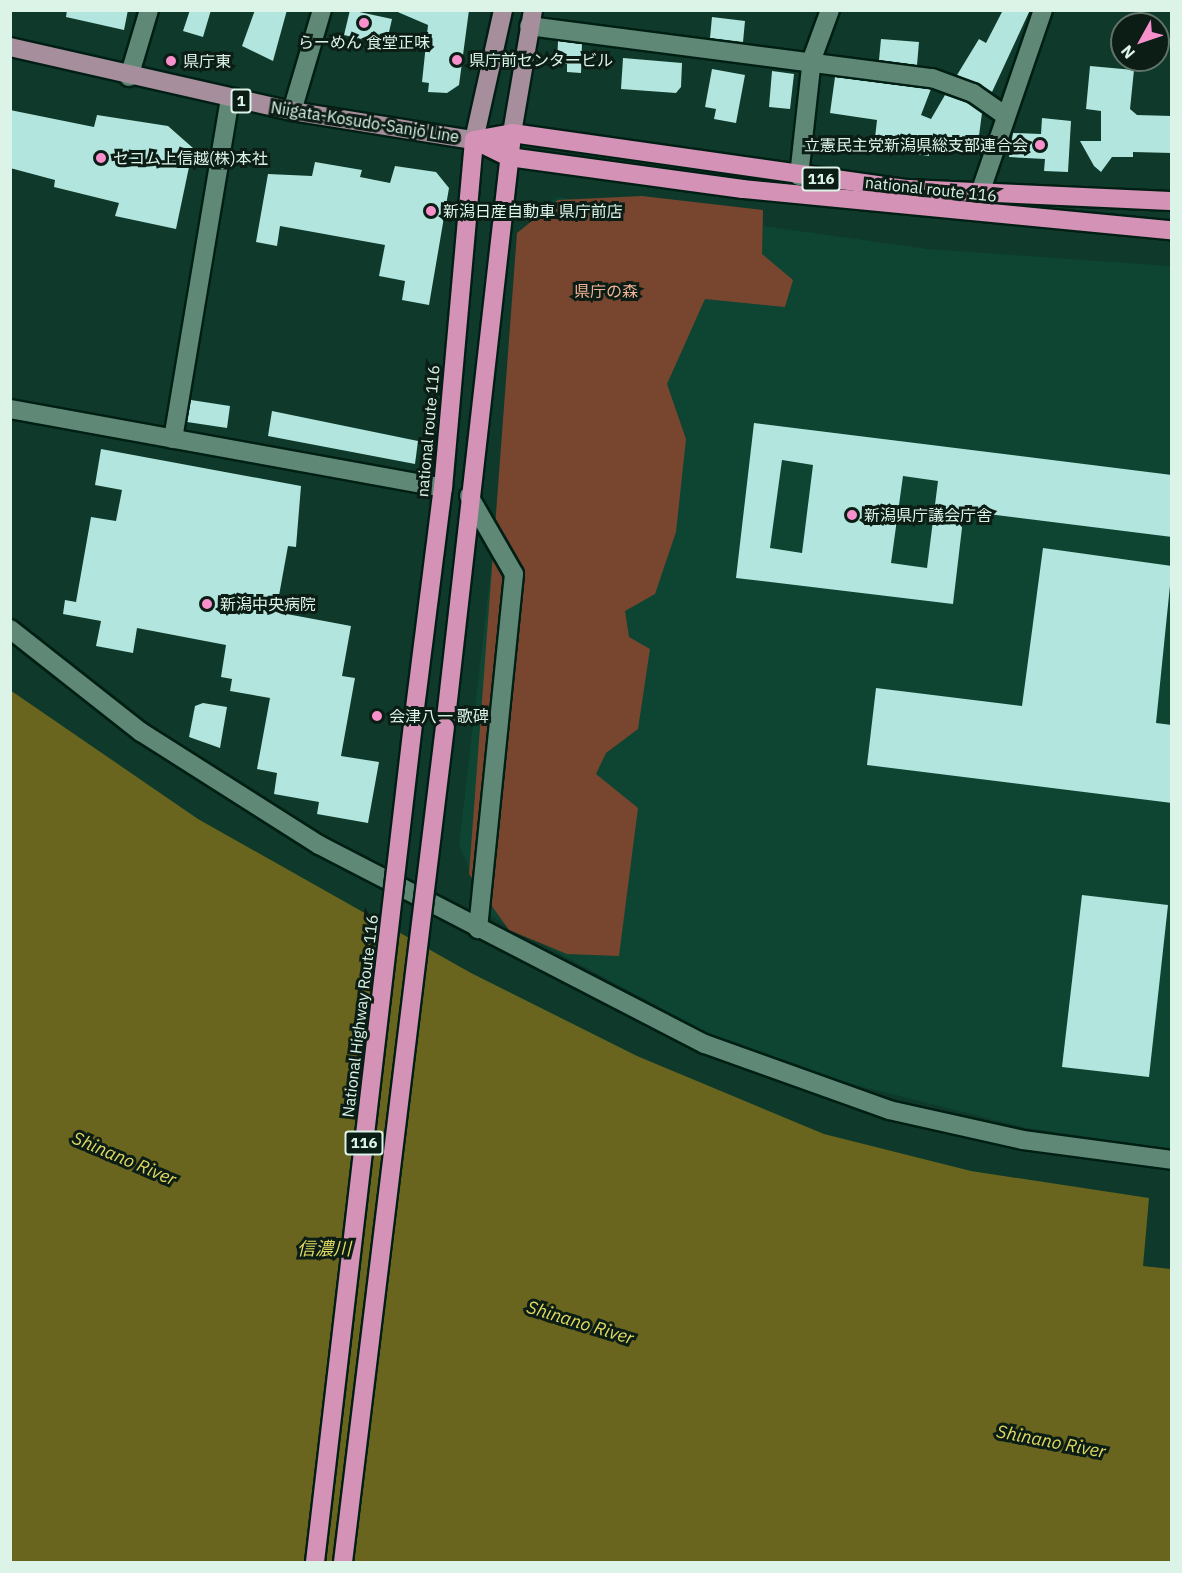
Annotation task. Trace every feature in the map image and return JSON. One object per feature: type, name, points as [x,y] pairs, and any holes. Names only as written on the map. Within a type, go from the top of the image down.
[{"type":"highway","name":"national route 116","points":[[474,140],[512,133],[798,176],[907,189],[981,190],[1172,201]]},
{"type":"highway","name":"116","points":[[343,1563],[445,727],[469,496],[512,133]]},
{"type":"highway","name":"national route 116","points":[[474,140],[509,157],[743,189],[1172,230]]},
{"type":"highway","name":"national route 116","points":[[413,724],[443,488],[474,140]]},
{"type":"highway","name":"National Highway Route 116","points":[[315,1563],[413,724]]},
{"type":"main road","points":[[474,140],[503,10]]},
{"type":"main road","points":[[512,133],[531,18]]},
{"type":"main road","name":"Niigata-Kosudo-Sanjō Line","points":[[10,47],[129,77],[292,111],[474,140]]},
{"type":"street","points":[[129,77],[149,10]]},
{"type":"street","points":[[292,111],[322,10]]},
{"type":"street","points":[[798,176],[812,59],[830,10]]},
{"type":"street","points":[[981,190],[1043,10]]},
{"type":"street","points":[[531,18],[932,78],[973,93],[1005,115]]},
{"type":"street","points":[[173,439],[230,98]]},
{"type":"street","points":[[10,409],[443,488]]},
{"type":"street","points":[[469,496],[514,574],[478,929]]},
{"type":"street","points":[[10,629],[141,732],[319,845],[478,929],[705,1044],[889,1110],[1023,1140],[1172,1160]]},
{"type":"shaded area","points":[[557,197],[928,249],[1171,266],[1171,1149],[1027,1128],[816,1075],[709,1034],[490,916],[459,845],[532,214]]},
{"type":"green space","name":"県庁の森","points":[[642,196],[763,210],[762,254],[793,280],[785,307],[705,299],[667,384],[686,439],[676,532],[655,594],[625,611],[629,637],[650,649],[638,729],[606,753],[596,774],[638,808],[619,956],[567,954],[509,930],[469,874],[517,233],[558,200]]},
{"type":"water","name":"信濃川","points":[[10,690],[198,819],[471,973],[637,1056],[824,1134],[971,1171],[1149,1198],[1143,1266],[1171,1269],[1171,1562],[11,1562]]},
{"type":"building","points":[[67,10],[128,10],[124,30],[66,17]]},
{"type":"building","points":[[190,10],[211,10],[203,37],[183,31]]},
{"type":"building","points":[[255,10],[287,10],[273,61],[242,46]]},
{"type":"building","points":[[350,10],[392,19],[386,45],[344,35]]},
{"type":"building","points":[[393,10],[469,10],[459,85],[447,93],[428,92],[429,83],[422,82],[428,25]]},
{"type":"building","points":[[1003,10],[1030,10],[992,92],[957,75],[979,39],[986,43]]},
{"type":"building","points":[[712,17],[745,21],[743,42],[710,38]]},
{"type":"building","points":[[881,39],[919,42],[917,65],[879,60]]},
{"type":"building","points":[[558,41],[582,44],[581,73],[567,72],[567,64],[557,63]]},
{"type":"building","points":[[623,58],[682,63],[681,87],[676,93],[621,89]]},
{"type":"building","points":[[1090,66],[1110,68],[1110,72],[1134,72],[1130,109],[1137,115],[1172,116],[1172,153],[1133,152],[1133,157],[1112,157],[1101,172],[1094,166],[1080,141],[1101,141],[1101,111],[1086,109]]},
{"type":"building","points":[[712,69],[745,75],[736,123],[714,119],[716,109],[705,107]]},
{"type":"building","points":[[772,71],[794,74],[790,109],[769,107]]},
{"type":"building","points":[[835,77],[931,89],[921,115],[931,119],[945,95],[968,103],[982,113],[977,151],[931,146],[929,156],[874,147],[877,120],[830,113]]},
{"type":"building","name":"セコム上信越(株)本社","points":[[10,110],[94,127],[97,115],[168,126],[193,148],[176,229],[115,216],[119,203],[54,187],[55,180],[10,168]]},
{"type":"building","name":"立憲民主党新潟県総支部連合会","points":[[1042,118],[1071,121],[1068,172],[1044,171],[1045,159],[1009,157],[1013,133],[1041,134]]},
{"type":"building","points":[[315,162],[362,170],[360,177],[390,183],[395,166],[436,172],[449,188],[429,305],[402,300],[405,281],[379,276],[385,245],[280,226],[277,246],[256,242],[268,174],[312,176]]},
{"type":"building","points":[[191,400],[230,406],[227,428],[187,422]]},
{"type":"building","points":[[272,411],[418,441],[415,464],[268,436]]},
{"type":"building","name":"新潟県庁議会庁舎","points":[[754,423],[1172,475],[1172,537],[964,511],[953,604],[736,578]],"holes":[[[782,460],[813,465],[802,553],[770,548]],[[903,476],[938,481],[927,568],[891,563]]]},
{"type":"building","points":[[101,449],[301,486],[296,547],[288,546],[276,612],[351,626],[342,676],[355,678],[341,756],[379,762],[368,823],[317,814],[319,802],[274,794],[277,773],[257,769],[270,698],[230,691],[232,679],[221,677],[226,645],[137,628],[133,653],[96,646],[101,621],[63,614],[65,600],[76,602],[91,517],[116,521],[122,490],[95,485]]},
{"type":"building","points":[[1043,548],[1172,566],[1156,723],[1172,725],[1172,803],[867,765],[876,688],[1022,706]]},
{"type":"building","points":[[203,703],[227,707],[220,748],[189,737],[195,706]]},
{"type":"building","points":[[1082,895],[1168,905],[1149,1077],[1062,1067]]},
{"type":"place","name":"らーめん 食堂正味","points":[[364,23]]},
{"type":"place","name":"県庁前センタービル","points":[[457,60]]},
{"type":"place","name":"県庁東","points":[[171,61]]},
{"type":"place","name":"立憲民主党新潟県総支部連合会","points":[[1040,145]]},
{"type":"place","name":"セコム上信越(株)本社","points":[[101,158]]},
{"type":"place","name":"新潟日産自動車 県庁前店","points":[[431,211]]},
{"type":"place","name":"新潟県庁議会庁舎","points":[[852,515]]},
{"type":"place","name":"新潟中央病院","points":[[207,604]]},
{"type":"place","name":"会津八一 歌碑","points":[[377,716]]},
{"type":"water label","name":"Shinano River","points":[[124,1159]]},
{"type":"water label","name":"Shinano River","points":[[580,1323]]},
{"type":"water label","name":"Shinano River","points":[[1051,1442]]}]
